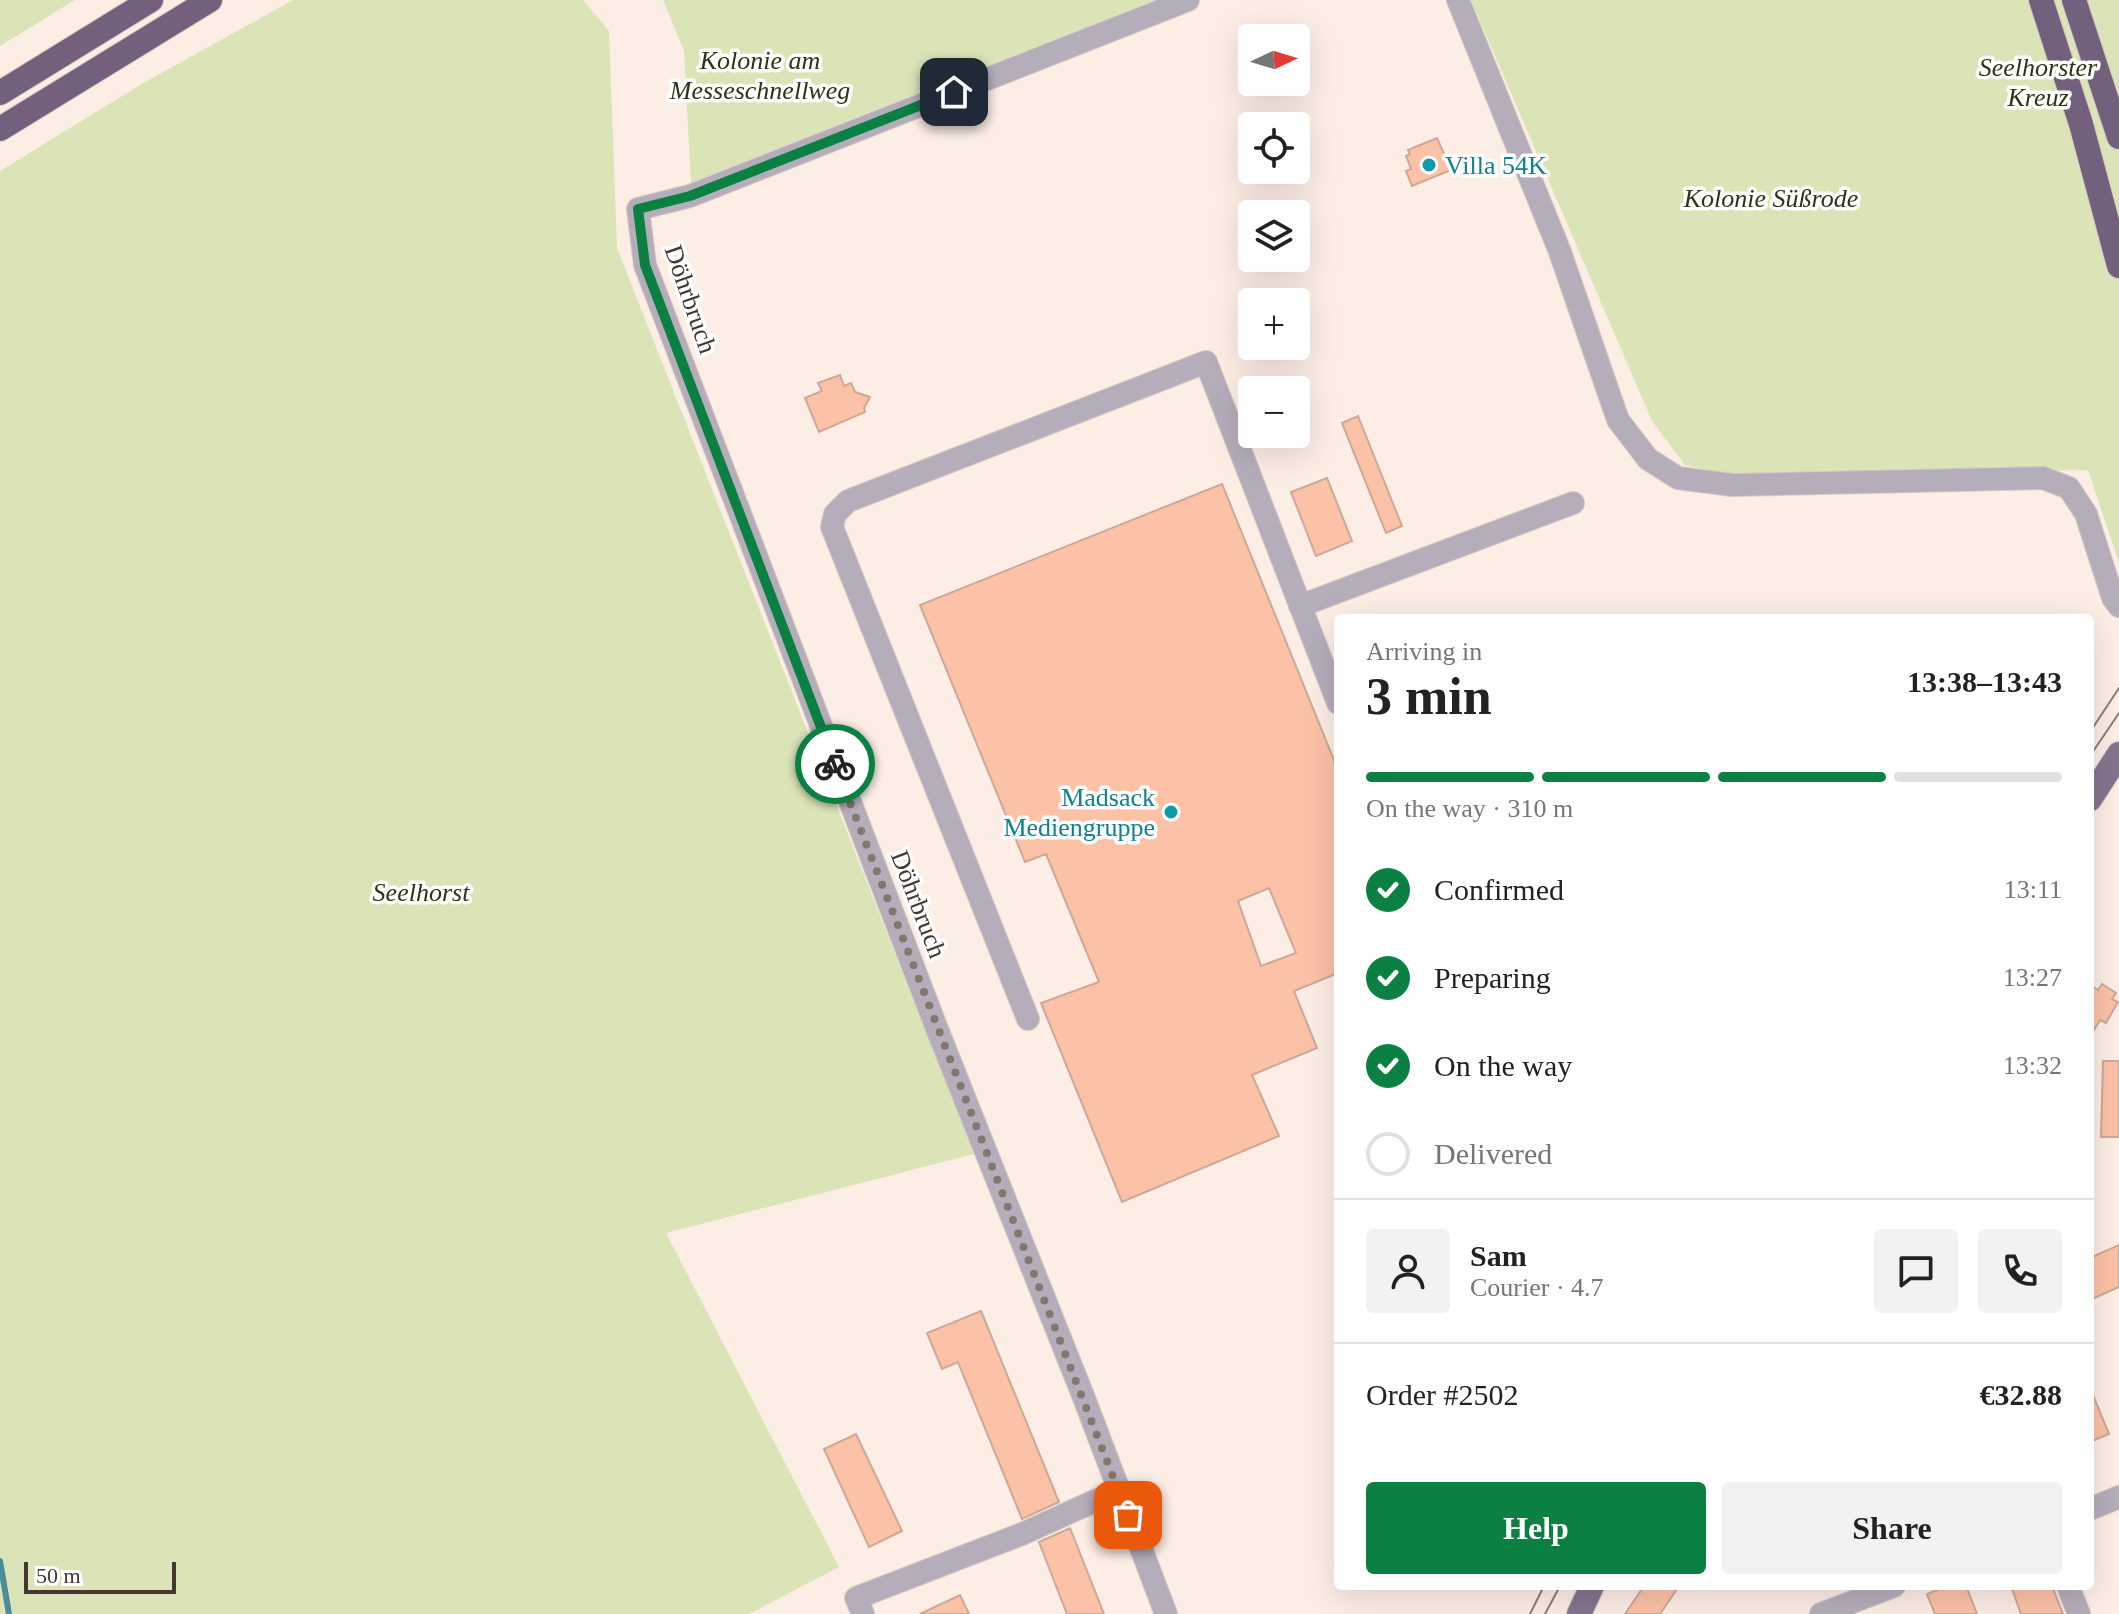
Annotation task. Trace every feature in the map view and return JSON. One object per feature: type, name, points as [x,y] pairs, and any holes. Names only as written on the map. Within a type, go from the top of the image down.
[{"type":"highway","points":[[0,93],[151,0]]},
{"type":"highway","points":[[0,129],[210,0]]},
{"type":"highway","points":[[2041,0],[2081,124],[2119,266]]},
{"type":"highway","points":[[2074,0],[2119,137]]},
{"type":"main road","points":[[2094,793],[2119,754]]},
{"type":"main road","points":[[1579,1614],[1590,1590]]},
{"type":"street","name":"Döhrbruch","points":[[1166,1614],[937,1029],[645,265],[638,209],[690,196],[1188,0]]},
{"type":"street","points":[[1458,0],[1560,252],[1618,420],[1648,459],[1678,478],[1732,485],[2043,478],[2069,488],[2086,514],[2113,598],[2119,606]]},
{"type":"street","points":[[1028,1019],[832,527],[835,514],[848,501],[1206,362],[1334,693]]},
{"type":"street","points":[[1300,606],[1573,503]]},
{"type":"street","points":[[860,1606],[1119,1490]]},
{"type":"street","points":[[2094,1507],[2119,1497]]},
{"type":"street","points":[[2070,1590],[2079,1614]]},
{"type":"street","points":[[1821,1614],[1855,1593]]},
{"type":"green space","points":[[0,0],[75,0],[0,46]]},
{"type":"green space","name":"Seelhorst","points":[[293,0],[583,0],[609,31],[617,248],[974,1154],[666,1233],[839,1567],[749,1614],[0,1614],[0,171],[140,85]]},
{"type":"green space","name":"Kolonie am Messeschnellweg","points":[[663,0],[1155,0],[691,183],[684,51]]},
{"type":"green space","name":"Kolonie Süßrode","points":[[1471,0],[2119,0],[2119,563],[2088,470],[1734,476],[1685,465],[1652,421]]},
{"type":"building","name":"Villa 54K","points":[[1437,138],[1451,170],[1412,186],[1406,171],[1411,169],[1406,156],[1410,154],[1408,150]]},
{"type":"building","points":[[840,375],[844,386],[851,383],[855,392],[870,397],[865,412],[819,432],[805,398],[822,391],[818,383]]},
{"type":"building","points":[[1358,416],[1402,526],[1386,533],[1342,423]]},
{"type":"building","points":[[1327,478],[1352,541],[1316,556],[1291,492]]},
{"type":"building","name":"Madsack Mediengruppe","points":[[1222,484],[1334,760],[1334,975],[1294,991],[1317,1048],[1252,1075],[1279,1136],[1122,1202],[1041,1003],[1099,982],[1046,854],[1025,862],[920,605]],"holes":[[[1269,888],[1296,953],[1261,966],[1238,901]]]},
{"type":"building","points":[[2102,984],[2116,993],[2112,999],[2118,1002],[2106,1023],[2100,1020],[2094,1030],[2094,988],[2098,990]]},
{"type":"building","points":[[2103,1061],[2119,1061],[2119,1137],[2101,1137]]},
{"type":"building","points":[[2119,1245],[2119,1287],[2094,1298],[2094,1256]]},
{"type":"building","points":[[981,1311],[1059,1502],[1022,1519],[958,1362],[942,1369],[927,1333]]},
{"type":"building","points":[[2094,1398],[2109,1434],[2094,1440]]},
{"type":"building","points":[[856,1434],[902,1531],[869,1547],[824,1449]]},
{"type":"building","points":[[1070,1528],[1104,1614],[1067,1614],[1039,1542]]},
{"type":"building","points":[[1641,1590],[1676,1590],[1660,1614],[1625,1614]]},
{"type":"building","points":[[1937,1590],[1968,1590],[1977,1614],[1935,1614],[1927,1594]]},
{"type":"building","points":[[2012,1590],[2054,1590],[2063,1614],[2021,1614]]},
{"type":"building","points":[[960,1595],[969,1614],[920,1614]]},
{"type":"waterway","points":[[0,1561],[9,1614]]},
{"type":"tram line","points":[[2094,726],[2119,688]]},
{"type":"tram line","points":[[2094,750],[2119,713]]},
{"type":"tram line","points":[[1530,1614],[1542,1590]]},
{"type":"tram line","points":[[1545,1614],[1558,1590]]},
{"type":"way so far","points":[[835,764],[1128,1515]]},
{"type":"place","name":"Villa 54K","points":[[1429,165]]},
{"type":"place","name":"Madsack Mediengruppe","points":[[1171,812]]},
{"type":"route","points":[[835,764],[645,265],[638,209],[690,196],[954,92]]},
{"type":"park label","name":"Seelhorster Kreuz","points":[[2038,82]]}]
